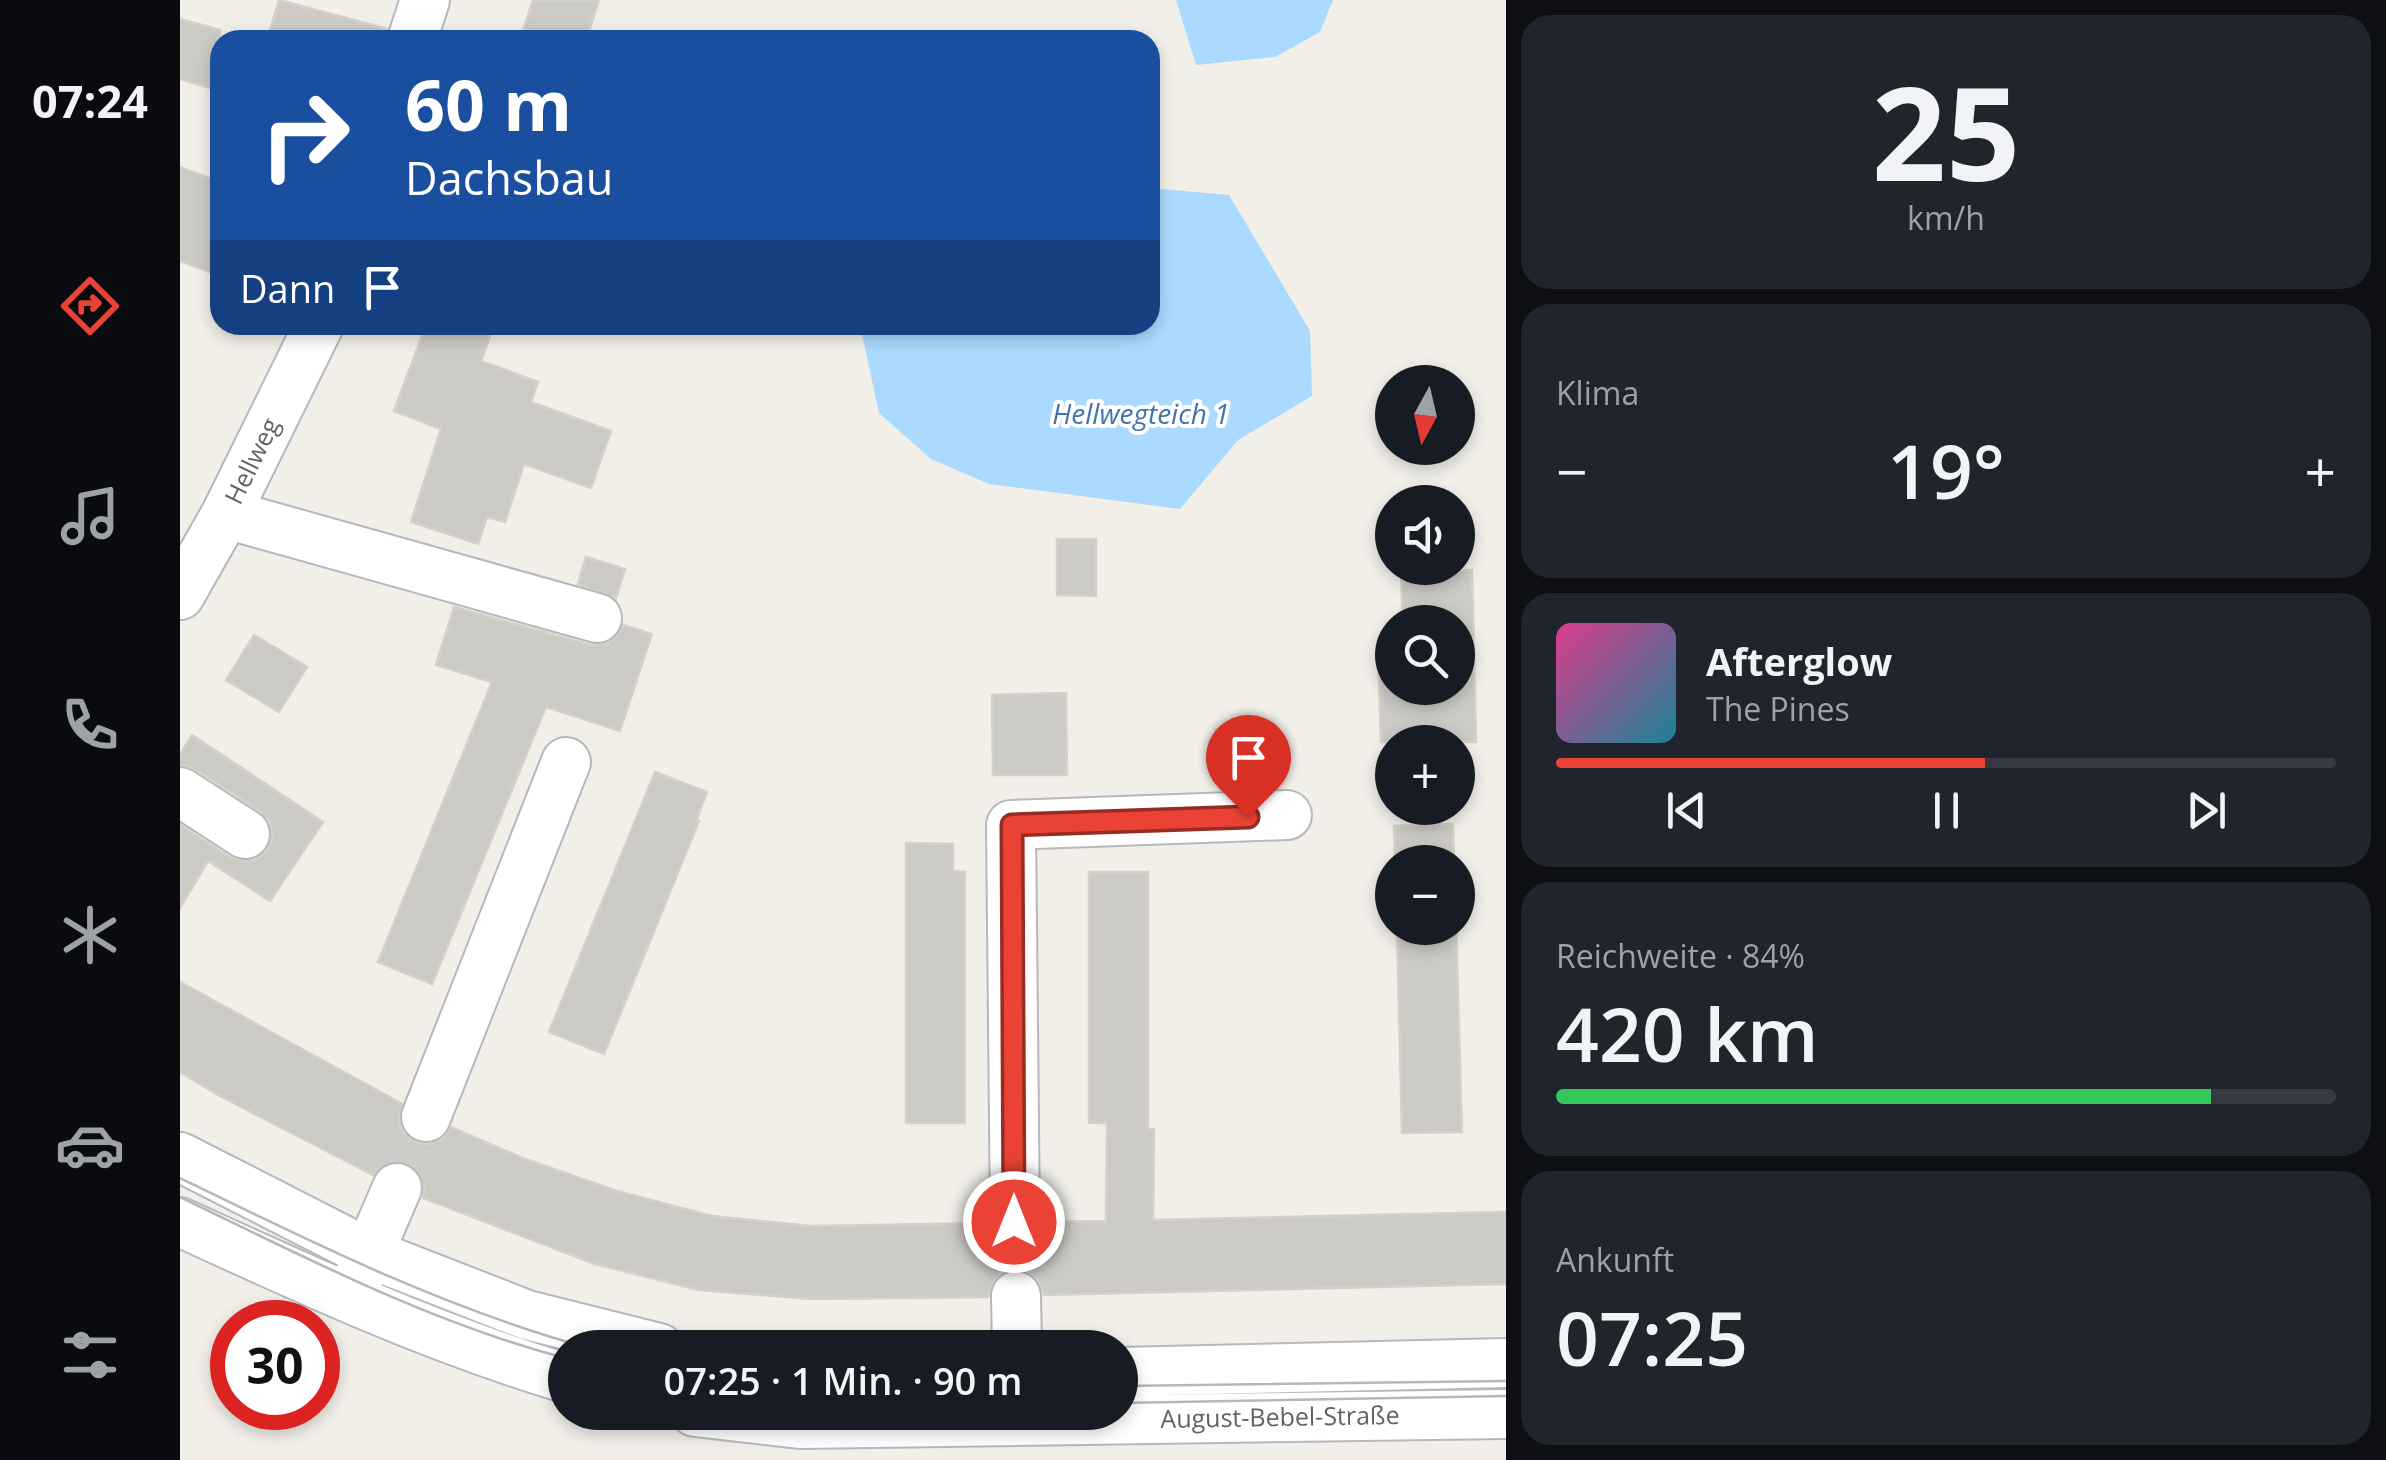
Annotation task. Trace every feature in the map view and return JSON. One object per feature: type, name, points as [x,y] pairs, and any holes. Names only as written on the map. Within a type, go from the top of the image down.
[{"type":"street","points":[[415,30],[425,0]]},
{"type":"street","name":"Hellweg","points":[[180,595],[226,514],[314,335]]},
{"type":"street","points":[[226,514],[597,618]]},
{"type":"street","points":[[426,1117],[566,762]]},
{"type":"street","points":[[180,792],[244,834]]},
{"type":"street","points":[[1014,1222],[1012,825],[1287,815]]},
{"type":"street","points":[[180,1157],[368,1252],[527,1314],[589,1330]]},
{"type":"street","points":[[349,1300],[397,1188]]},
{"type":"street","points":[[180,1222],[349,1300],[548,1373]]},
{"type":"street","points":[[1016,1296],[1017,1330]]},
{"type":"street","name":"August-Bebel-Straße","points":[[1138,1372],[1506,1363]]},
{"type":"street","points":[[1167,1371],[1169,1439]]},
{"type":"street","name":"August-Bebel-Straße","points":[[1108,1430],[1169,1439],[1506,1414]]},
{"type":"water","points":[[1176,0],[1333,0],[1320,32],[1275,57],[1196,65]]},
{"type":"water","name":"Hellwegteich 1","points":[[1160,189],[1229,195],[1310,331],[1312,396],[1238,440],[1180,509],[989,484],[931,459],[879,413],[862,335],[1160,335]]},
{"type":"building","points":[[279,0],[387,29],[387,30],[270,30]]},
{"type":"building","points":[[533,0],[599,0],[589,30],[523,30]]},
{"type":"building","points":[[180,19],[220,30],[210,30],[210,88],[180,79]]},
{"type":"building","points":[[180,167],[210,178],[210,272],[180,261]]},
{"type":"building","points":[[422,335],[490,335],[481,361],[538,382],[531,402],[611,431],[591,488],[524,464],[505,522],[487,517],[478,544],[411,522],[441,429],[394,411]]},
{"type":"building","points":[[1057,539],[1096,539],[1096,596],[1057,595]]},
{"type":"building","points":[[586,557],[625,569],[616,598],[578,584]]},
{"type":"building","points":[[1401,585],[1472,585],[1473,605],[1402,605]]},
{"type":"building","points":[[454,607],[591,645],[615,638],[623,625],[652,634],[620,731],[546,707],[432,984],[378,962],[492,682],[436,665]]},
{"type":"building","points":[[254,635],[307,667],[279,712],[226,680]]},
{"type":"building","points":[[1066,693],[1067,775],[993,775],[992,695]]},
{"type":"building","points":[[1475,699],[1476,742],[1475,725],[1380,725],[1380,705],[1475,705]]},
{"type":"building","points":[[1278,729],[1278,782],[1215,782],[1216,730]]},
{"type":"building","points":[[192,735],[323,822],[270,901],[208,861],[180,908],[180,825],[243,861],[258,858],[267,850],[272,836],[270,822],[260,811],[195,769],[180,765],[180,755]]},
{"type":"building","points":[[655,772],[707,792],[699,821],[604,1054],[549,1032]]},
{"type":"building","points":[[1453,825],[1454,845],[1395,845],[1394,826]]},
{"type":"building","points":[[906,843],[953,844],[953,871],[965,872],[965,1123],[906,1123]]},
{"type":"building","points":[[1089,872],[1148,872],[1148,1129],[1154,1129],[1153,1220],[1506,1212],[1506,1284],[1044,1295],[1039,1281],[1030,1272],[1016,1269],[1001,1273],[988,1297],[812,1299],[699,1290],[595,1264],[423,1198],[420,1172],[409,1163],[393,1161],[381,1165],[373,1175],[180,1072],[180,982],[402,1104],[399,1122],[405,1135],[417,1143],[442,1139],[451,1127],[525,1159],[617,1191],[712,1216],[811,1226],[988,1223],[991,1235],[1001,1245],[1016,1249],[1028,1246],[1038,1236],[1042,1222],[1106,1221],[1107,1123],[1089,1123]]},
{"type":"building","points":[[1397,945],[1456,945],[1462,1132],[1402,1133]]},
{"type":"tunnel","points":[[397,1188],[426,1117]]},
{"type":"tunnel","points":[[1015,1222],[1016,1296]]},
{"type":"tram line","points":[[180,1178],[432,1294],[548,1336]]},
{"type":"tram line","points":[[180,1197],[417,1307],[548,1353]]},
{"type":"tram line","points":[[1138,1386],[1506,1381]]},
{"type":"tram line","points":[[1138,1403],[1506,1396]]},
{"type":"route","points":[[1014,1222],[1012,825],[1248,817]]}]
